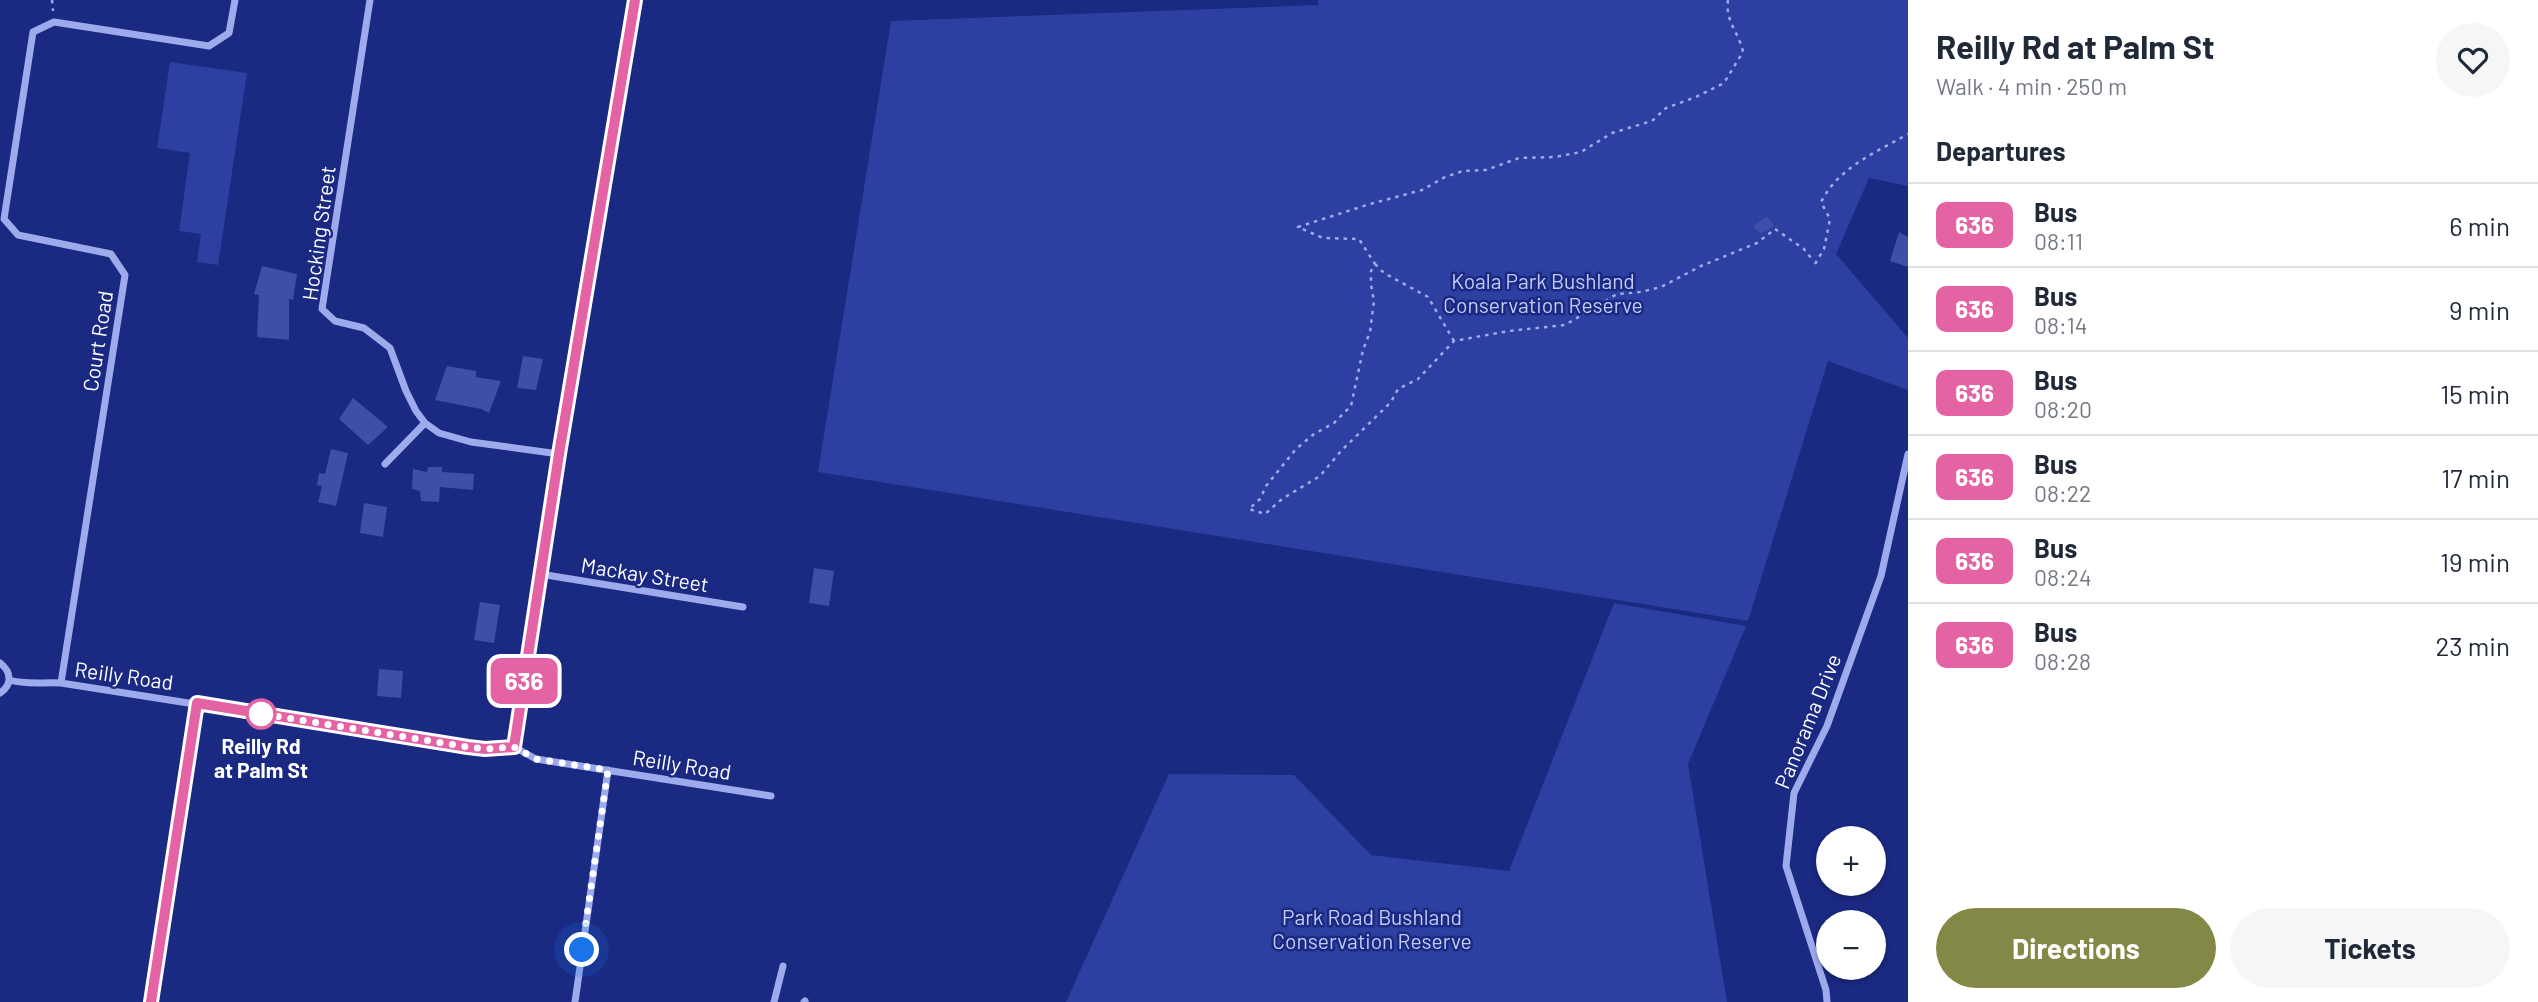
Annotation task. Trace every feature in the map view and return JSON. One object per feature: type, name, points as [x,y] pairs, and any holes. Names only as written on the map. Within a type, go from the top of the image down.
[{"type":"street","name":"Court Road","points":[[61,683],[125,275],[111,254],[18,236],[4,219],[33,32],[54,22],[209,46],[229,33],[235,0]]},
{"type":"street","name":"Hocking Street","points":[[370,0],[322,309],[335,321],[364,328],[390,348],[406,391],[425,423]]},
{"type":"street","points":[[514,747],[559,454],[635,0]]},
{"type":"street","points":[[385,464],[425,423],[439,433],[471,442],[559,454]]},
{"type":"street","name":"Panorama Drive","points":[[1827,1002],[1826,990],[1786,866],[1794,793],[1827,726],[1881,576],[1908,454]]},
{"type":"street","name":"Mackay Street","points":[[540,574],[743,607]]},
{"type":"street","points":[[0,663],[8,671],[9,680],[7,687],[0,693]]},
{"type":"street","name":"Reilly Road","points":[[9,680],[22,684],[37,681],[61,683],[468,747],[514,747],[536,759],[771,796]]},
{"type":"street","points":[[151,1002],[197,703]]},
{"type":"street","points":[[575,1002],[608,770]]},
{"type":"street","points":[[774,1002],[783,966]]},
{"type":"path","points":[[1454,341],[1427,297],[1384,274],[1359,239],[1323,238],[1298,227],[1422,190],[1445,177],[1464,171],[1486,170],[1519,158],[1555,157],[1581,152],[1612,133],[1651,121],[1666,108],[1724,83],[1743,52],[1740,38],[1728,22],[1728,0]]},
{"type":"path","points":[[1815,264],[1828,239],[1830,219],[1821,202],[1829,186],[1848,168],[1908,134]]},
{"type":"path","points":[[1375,264],[1371,271],[1374,301],[1370,332],[1363,350],[1351,405],[1334,423],[1314,433],[1296,449],[1266,486],[1260,499],[1249,509],[1265,514],[1282,499],[1320,476],[1341,451],[1391,402],[1398,389],[1418,379],[1454,341],[1565,325],[1617,294],[1661,287],[1701,266],[1757,243],[1775,229],[1804,249],[1811,258]]},
{"type":"green space","name":"Koala Park Bushland Conservation Reserve","points":[[1318,0],[1908,0],[1908,186],[1869,178],[1836,254],[1908,338],[1908,390],[1828,361],[1748,621],[818,472],[891,21],[1318,5]]},
{"type":"green space","points":[[170,62],[247,73],[218,265],[197,262],[201,234],[179,231],[190,153],[157,148]]},
{"type":"green space","name":"Park Road Bushland Conservation Reserve","points":[[1614,603],[1746,626],[1688,764],[1727,1002],[1066,1002],[1169,774],[1294,775],[1371,855],[1509,871]]},
{"type":"building","points":[[1767,216],[1774,226],[1760,234],[1753,226]]},
{"type":"building","points":[[1899,232],[1908,237],[1908,267],[1890,261]]},
{"type":"building","points":[[262,266],[297,274],[293,300],[289,299],[289,340],[257,337],[259,295],[254,294]]},
{"type":"building","points":[[523,356],[543,359],[536,390],[517,388]]},
{"type":"building","points":[[447,366],[476,371],[476,377],[501,381],[489,413],[435,400]]},
{"type":"building","points":[[353,398],[388,427],[368,445],[339,419]]},
{"type":"building","points":[[331,449],[348,453],[336,506],[318,502],[322,486],[317,485],[319,473],[325,474]]},
{"type":"building","points":[[428,467],[442,467],[442,472],[474,474],[473,490],[440,487],[439,502],[421,501],[420,491],[412,489],[413,469],[427,472]]},
{"type":"building","points":[[364,503],[387,507],[383,537],[360,533]]},
{"type":"building","points":[[814,568],[834,571],[829,606],[809,603]]},
{"type":"building","points":[[480,602],[500,605],[494,643],[474,640]]},
{"type":"building","points":[[379,669],[403,671],[401,698],[377,696]]},
{"type":"bus line","name":"636","points":[[151,1002],[197,703],[468,747],[514,747],[559,454],[635,0]]},
{"type":"place","name":"Reilly Rd at Palm St","points":[[261,714]]},
{"type":"route","points":[[261,714],[251,712],[468,747],[514,747],[536,759],[608,770],[582,950]]}]
